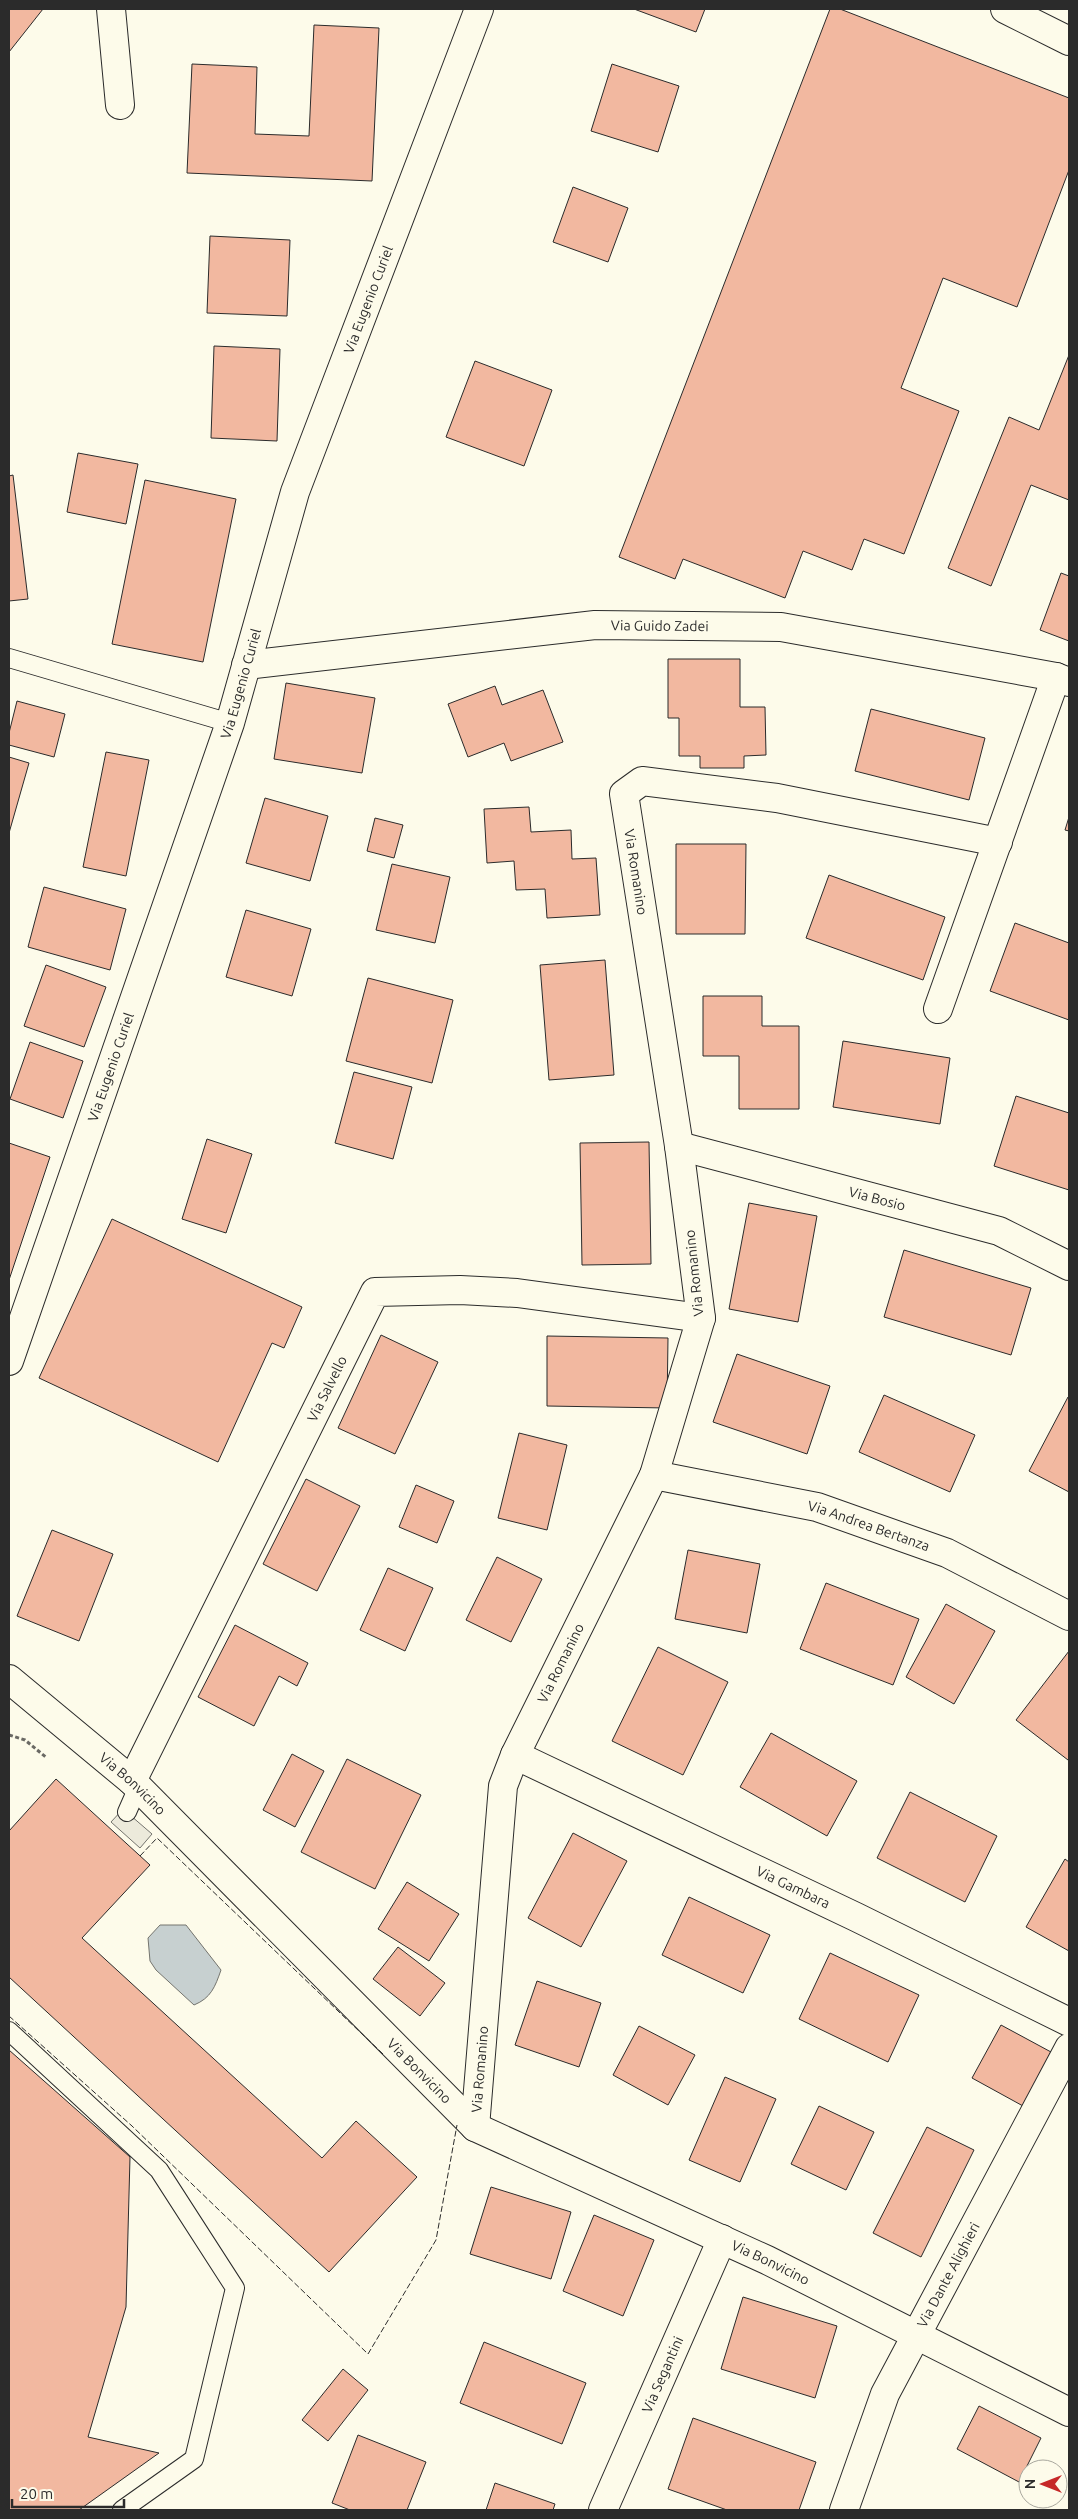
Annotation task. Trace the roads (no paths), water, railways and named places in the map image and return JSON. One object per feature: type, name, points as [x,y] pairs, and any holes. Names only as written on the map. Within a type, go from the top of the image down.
[{"type":"street","points":[[111,9],[120,106]]},
{"type":"street","name":"Via Eugenio Curiel","points":[[9,1361],[230,723],[295,492],[479,9]]},
{"type":"street","points":[[1005,9],[1069,41]]},
{"type":"street","name":"Via Guido Zadei","points":[[246,665],[595,625],[781,627],[1063,680]]},
{"type":"street","points":[[938,1009],[998,842],[1063,680]]},
{"type":"street","name":"Via Romanino","points":[[475,2127],[503,1786],[515,1755],[654,1475],[701,1318],[679,1146],[624,794],[642,781],[778,798],[998,842]]},
{"type":"street","name":"Via Bosio","points":[[679,1146],[999,1231],[1069,1266]]},
{"type":"street","name":"Via Salvello","points":[[135,1784],[375,1292],[460,1290],[517,1293],[701,1318]]},
{"type":"street","name":"Via Andrea Bertanza","points":[[654,1475],[817,1507],[947,1553],[1069,1616]]},
{"type":"street","name":"Via Bonvicino","points":[[9,1679],[135,1784],[475,2127],[722,2239],[1069,2412]]},
{"type":"street","name":"Via Gambara","points":[[515,1755],[838,1908],[1069,2022]]},
{"type":"street","name":"Via Dante Alighieri","points":[[844,2510],[885,2394],[1069,2048]]},
{"type":"street","name":"Via Segantini","points":[[603,2510],[722,2239]]},
{"type":"lane","points":[[9,658],[230,723]]},
{"type":"lane","points":[[127,1812],[135,1784]]},
{"type":"lane","points":[[9,2031],[159,2170],[234,2288],[194,2459],[122,2510]]}]
